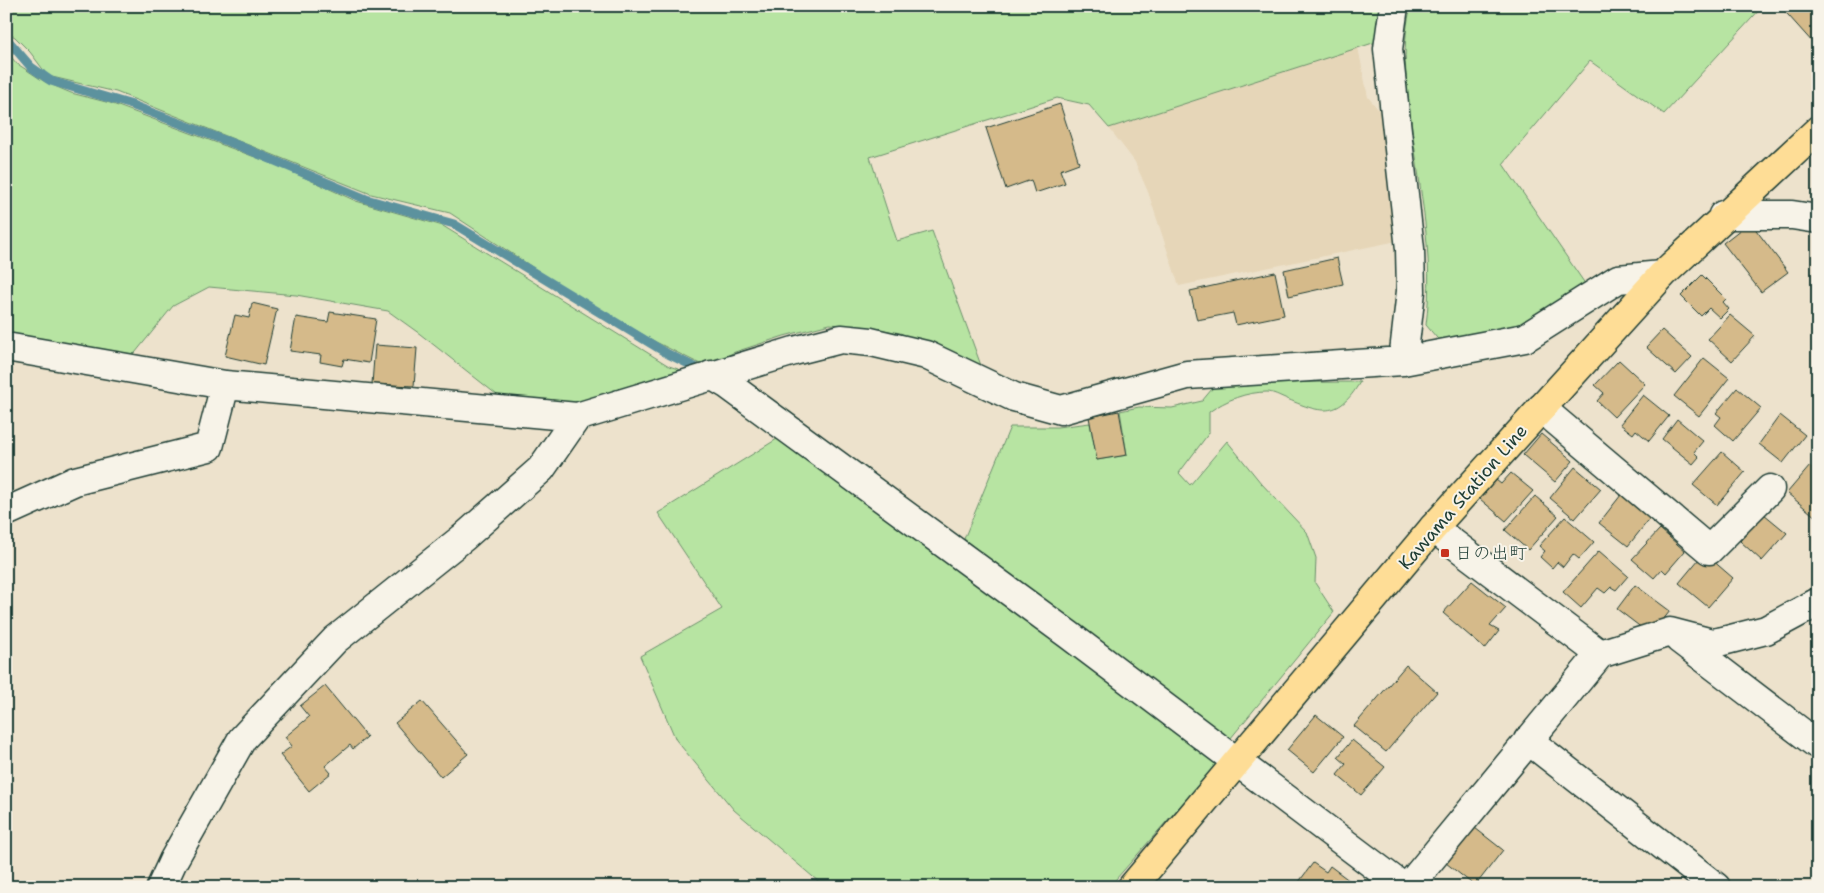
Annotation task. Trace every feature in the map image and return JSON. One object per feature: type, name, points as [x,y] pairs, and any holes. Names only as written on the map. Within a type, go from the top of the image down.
[{"type":"main road","name":"Kawama Station Line","points":[[1132,887],[1238,763],[1433,528],[1541,408],[1662,275],[1723,215],[1818,130]]},
{"type":"street","points":[[1394,6],[1388,49],[1410,249],[1411,291],[1403,361]]},
{"type":"street","points":[[1723,215],[1792,215],[1818,219]]},
{"type":"street","points":[[6,347],[225,385],[577,417],[711,375],[841,339],[871,342],[926,356],[1014,397],[1061,410],[1187,375],[1403,361],[1525,338],[1618,279],[1662,275]]},
{"type":"street","points":[[711,375],[736,390],[1054,624],[1402,887]]},
{"type":"street","points":[[6,512],[75,482],[209,447],[225,385]]},
{"type":"street","points":[[1541,408],[1709,550],[1770,489]]},
{"type":"street","points":[[161,887],[173,861],[242,739],[335,640],[464,537],[541,469],[577,417]]},
{"type":"street","points":[[1433,528],[1600,654]]},
{"type":"street","points":[[1408,887],[1600,654],[1670,632],[1712,642],[1722,641],[1766,630],[1818,602]]},
{"type":"street","points":[[1670,632],[1818,745]]},
{"type":"street","points":[[1528,740],[1716,887]]},
{"type":"shaded area","points":[[1358,47],[1368,97],[1382,114],[1397,241],[1179,286],[1148,192],[1135,162],[1109,128]]},
{"type":"green space","points":[[6,6],[1383,6],[1376,42],[1109,128],[1089,105],[1057,98],[870,157],[897,241],[932,231],[983,371],[900,333],[867,327],[830,324],[735,352],[704,366],[656,342],[578,297],[450,213],[371,194],[116,92],[48,76],[30,52],[15,37],[6,32]]},
{"type":"green space","points":[[1411,6],[1763,6],[1664,114],[1590,61],[1503,164],[1588,288],[1534,323],[1442,344],[1426,325],[1429,274],[1425,222],[1405,63],[1406,34]]},
{"type":"green space","points":[[6,50],[16,63],[45,82],[71,93],[110,103],[279,166],[356,201],[443,226],[669,366],[690,373],[586,404],[506,402],[388,311],[296,295],[209,287],[173,306],[131,358],[6,336]]},
{"type":"green space","points":[[1360,382],[1344,403],[1336,408],[1327,410],[1308,407],[1267,392],[1244,395],[1222,404],[1209,412],[1209,433],[1179,473],[1190,485],[1227,441],[1261,483],[1307,532],[1316,558],[1315,583],[1334,612],[1226,744],[1184,714],[964,539],[1010,427],[1057,427],[1090,423],[1097,460],[1127,455],[1120,411],[1139,407],[1172,408],[1202,401],[1217,383]]},
{"type":"green space","points":[[785,434],[1223,757],[1109,887],[827,887],[734,810],[676,740],[640,656],[722,609],[658,513]]},
{"type":"building","points":[[1780,6],[1818,6],[1818,40],[1814,44]]},
{"type":"building","points":[[1060,104],[1079,163],[1060,170],[1065,183],[1035,193],[1031,180],[1006,189],[986,128]]},
{"type":"building","points":[[1750,222],[1788,272],[1761,292],[1723,243]]},
{"type":"building","points":[[1337,258],[1343,284],[1289,296],[1284,270]]},
{"type":"building","points":[[1275,272],[1284,315],[1236,325],[1233,313],[1197,320],[1190,291]]},
{"type":"building","points":[[1702,275],[1726,299],[1723,302],[1729,309],[1720,318],[1709,308],[1701,316],[1681,296]]},
{"type":"building","points":[[252,303],[277,309],[264,365],[225,356],[235,315],[249,318]]},
{"type":"building","points":[[330,312],[376,319],[369,363],[344,359],[342,366],[320,362],[321,355],[290,351],[296,317],[328,322]]},
{"type":"building","points":[[1730,315],[1755,336],[1732,361],[1708,339]]},
{"type":"building","points":[[1662,330],[1692,357],[1676,374],[1646,347]]},
{"type":"building","points":[[375,345],[417,348],[414,386],[372,384]]},
{"type":"building","points":[[1704,358],[1729,378],[1699,416],[1674,396]]},
{"type":"building","points":[[1619,360],[1645,384],[1614,417],[1597,401],[1604,393],[1595,385]]},
{"type":"building","points":[[1737,388],[1761,408],[1733,441],[1715,425],[1721,417],[1716,413]]},
{"type":"building","points":[[1643,395],[1669,416],[1649,441],[1636,430],[1633,434],[1620,424]]},
{"type":"building","points":[[1119,411],[1127,455],[1097,460],[1089,417]]},
{"type":"building","points":[[1780,415],[1805,435],[1783,463],[1759,444]]},
{"type":"building","points":[[1677,419],[1703,441],[1694,452],[1699,457],[1693,464],[1662,439]]},
{"type":"building","points":[[1541,434],[1573,461],[1555,482],[1523,455]]},
{"type":"building","points":[[1722,452],[1745,472],[1717,505],[1693,485]]},
{"type":"building","points":[[1810,466],[1818,473],[1817,518],[1787,493]]},
{"type":"building","points":[[1575,467],[1601,489],[1575,519],[1550,498]]},
{"type":"building","points":[[1511,473],[1533,491],[1506,521],[1480,499],[1496,480],[1501,484]]},
{"type":"building","points":[[1621,495],[1651,517],[1628,546],[1599,523]]},
{"type":"building","points":[[1535,496],[1558,516],[1528,550],[1505,530]]},
{"type":"building","points":[[1764,514],[1787,533],[1762,561],[1740,541]]},
{"type":"building","points":[[1565,517],[1594,542],[1579,559],[1573,554],[1563,567],[1557,562],[1552,568],[1540,557],[1545,551],[1539,546]]},
{"type":"building","points":[[1660,529],[1685,551],[1666,573],[1662,569],[1654,578],[1632,559]]},
{"type":"building","points":[[1599,551],[1628,576],[1616,590],[1611,587],[1605,593],[1598,588],[1581,608],[1563,592]]},
{"type":"building","points":[[1704,553],[1733,578],[1708,607],[1679,583]]},
{"type":"building","points":[[1472,581],[1506,608],[1490,626],[1499,631],[1485,649],[1443,613]]},
{"type":"building","points":[[1635,585],[1670,611],[1651,635],[1617,609]]},
{"type":"building","points":[[1406,665],[1437,692],[1386,752],[1354,726]]},
{"type":"building","points":[[325,686],[367,737],[353,749],[350,745],[325,766],[331,773],[309,791],[280,755],[292,746],[285,737],[309,717],[300,706]]},
{"type":"building","points":[[422,701],[468,754],[441,777],[395,723]]},
{"type":"building","points":[[1316,715],[1343,737],[1314,772],[1287,750]]},
{"type":"building","points":[[1352,740],[1385,767],[1361,795],[1337,775],[1346,764],[1338,757]]},
{"type":"building","points":[[1475,828],[1503,850],[1475,886],[1446,863]]},
{"type":"building","points":[[1313,863],[1326,872],[1330,866],[1354,884],[1351,887],[1303,887],[1298,883]]},
{"type":"waterway","points":[[6,38],[31,67],[51,81],[129,104],[237,145],[366,199],[454,224],[668,354],[705,372]]},
{"type":"place","name":"日の出町","points":[[1445,553]]}]
